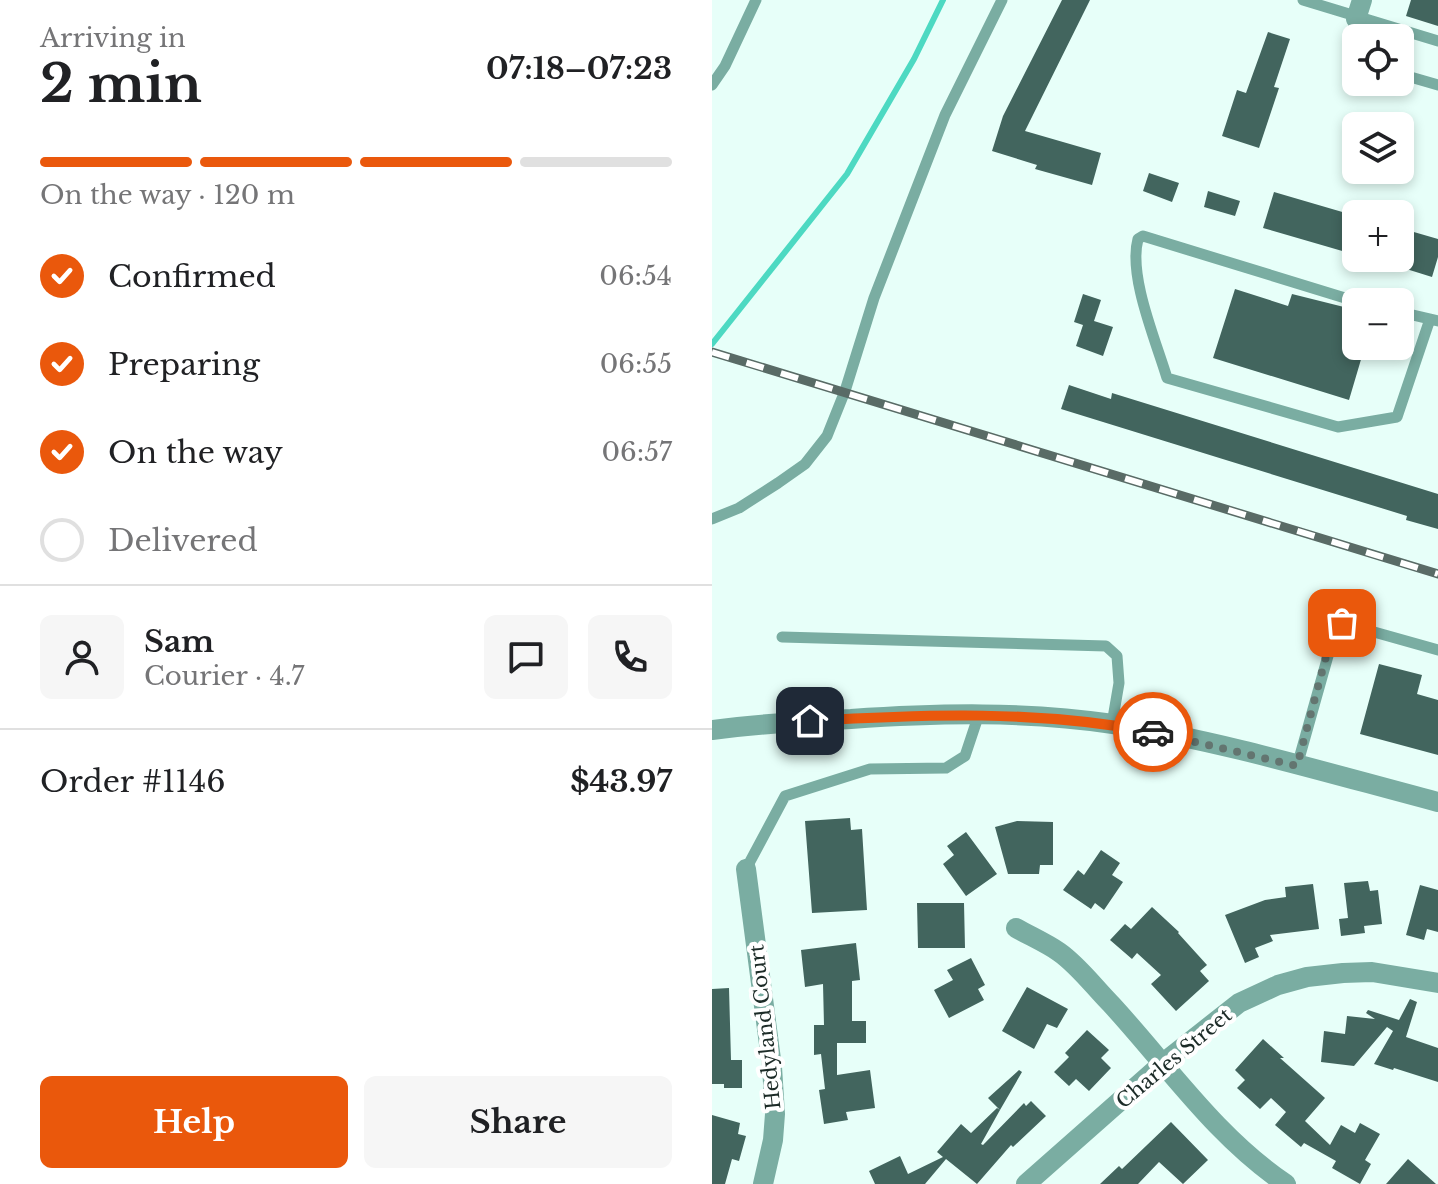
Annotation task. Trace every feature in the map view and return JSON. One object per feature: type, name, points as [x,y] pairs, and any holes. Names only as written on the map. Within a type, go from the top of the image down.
[{"type":"street","points":[[712,730],[785,722],[979,714],[1046,717],[1112,724],[1438,802]]},
{"type":"street","name":"Hedyland Court","points":[[746,869],[772,1067],[775,1114],[773,1140],[763,1184]]},
{"type":"street","points":[[1016,928],[1059,952],[1073,964],[1205,1113],[1242,1151],[1286,1184]]},
{"type":"street","name":"Charles Street","points":[[1026,1184],[1163,1063],[1239,1003],[1278,985],[1307,977],[1372,972],[1438,983]]},
{"type":"lane","points":[[712,85],[725,66],[756,0]]},
{"type":"lane","points":[[712,519],[739,508],[787,477],[805,464],[827,436],[845,391],[874,298],[945,115],[1002,0]]},
{"type":"lane","points":[[1303,0],[1358,12],[1438,41]]},
{"type":"lane","points":[[1414,78],[1438,85]]},
{"type":"lane","points":[[1342,297],[1143,236],[1136,244],[1136,275],[1167,378],[1338,427],[1397,417],[1434,320],[1414,315]]},
{"type":"lane","points":[[1297,766],[1337,624],[1438,650]]},
{"type":"lane","points":[[782,637],[1106,646],[1117,656],[1119,683],[1112,724]]},
{"type":"lane","points":[[746,869],[785,796],[870,769],[946,768],[965,756],[979,714]]},
{"type":"building","points":[[1062,0],[1090,0],[1025,131],[1101,153],[1092,185],[1035,169],[1037,165],[992,151],[1003,116]]},
{"type":"building","points":[[1411,0],[1438,0],[1438,26],[1406,16]]},
{"type":"building","points":[[1268,32],[1290,39],[1274,87],[1279,88],[1259,148],[1222,136],[1237,90],[1246,93]]},
{"type":"building","points":[[1149,173],[1179,183],[1172,202],[1143,191]]},
{"type":"building","points":[[1208,191],[1240,201],[1235,216],[1204,207]]},
{"type":"building","points":[[1274,192],[1342,212],[1342,251],[1263,228]]},
{"type":"building","points":[[1414,232],[1438,239],[1438,257],[1432,277],[1414,271]]},
{"type":"building","points":[[1235,289],[1288,306],[1292,294],[1342,306],[1342,360],[1361,360],[1349,400],[1213,358]]},
{"type":"building","points":[[1083,294],[1101,300],[1094,321],[1113,327],[1103,356],[1076,346],[1083,325],[1074,322]]},
{"type":"building","points":[[1069,385],[1111,399],[1112,393],[1438,494],[1438,529],[1406,520],[1407,516],[1061,409]]},
{"type":"building","points":[[1379,664],[1422,675],[1417,694],[1438,700],[1438,755],[1360,734]]},
{"type":"building","points":[[850,818],[851,830],[862,829],[867,910],[812,913],[805,821]]},
{"type":"building","points":[[1017,821],[1053,822],[1053,865],[1040,865],[1039,874],[1008,874],[995,827]]},
{"type":"building","points":[[966,832],[997,874],[966,896],[943,864],[954,855],[947,846]]},
{"type":"building","points":[[1101,850],[1120,863],[1112,875],[1123,882],[1104,910],[1095,903],[1091,909],[1063,890],[1078,870],[1084,875]]},
{"type":"building","points":[[1368,881],[1370,891],[1378,890],[1382,924],[1364,926],[1365,933],[1341,936],[1339,919],[1348,918],[1344,883]]},
{"type":"building","points":[[1313,884],[1319,929],[1270,935],[1273,941],[1255,948],[1259,957],[1245,963],[1225,915],[1265,900],[1286,897],[1285,887]]},
{"type":"building","points":[[1420,885],[1438,890],[1438,932],[1427,929],[1424,940],[1406,935]]},
{"type":"building","points":[[917,903],[964,903],[965,948],[918,948]]},
{"type":"building","points":[[1152,907],[1207,965],[1200,971],[1209,981],[1176,1011],[1151,984],[1161,975],[1137,953],[1132,959],[1110,940],[1125,924],[1131,929]]},
{"type":"building","points":[[856,943],[860,980],[852,981],[852,1021],[866,1021],[866,1043],[837,1043],[837,1075],[870,1070],[875,1108],[846,1112],[848,1120],[824,1124],[819,1090],[825,1089],[821,1054],[814,1055],[814,1025],[824,1025],[823,984],[805,987],[801,950]]},
{"type":"building","points":[[971,958],[985,985],[978,989],[984,1000],[949,1018],[934,990],[953,980],[947,970]]},
{"type":"building","points":[[1027,987],[1068,1009],[1057,1028],[1047,1024],[1034,1049],[1002,1031]]},
{"type":"building","points":[[729,988],[731,1060],[742,1060],[742,1088],[712,1084],[712,989]]},
{"type":"building","points":[[1410,999],[1417,1002],[1406,1037],[1438,1048],[1438,1082],[1374,1064],[1393,1031],[1387,1027],[1354,1066],[1321,1062],[1324,1031],[1345,1034],[1347,1016],[1375,1019],[1366,1013],[1368,1010],[1399,1020]]},
{"type":"building","points":[[1087,1030],[1109,1050],[1101,1058],[1111,1068],[1089,1091],[1076,1079],[1069,1086],[1054,1072],[1069,1057],[1065,1053]]},
{"type":"building","points":[[1263,1039],[1325,1098],[1305,1121],[1330,1145],[1341,1125],[1355,1133],[1360,1123],[1380,1134],[1365,1160],[1371,1164],[1360,1184],[1332,1168],[1336,1161],[1304,1143],[1301,1147],[1275,1125],[1286,1112],[1271,1098],[1260,1109],[1237,1088],[1245,1080],[1235,1070]]},
{"type":"building","points":[[1019,1070],[1022,1072],[1000,1110],[988,1098]]},
{"type":"building","points":[[1031,1101],[1046,1116],[1013,1147],[1011,1145],[977,1184],[946,1159],[925,1184],[875,1184],[869,1171],[900,1156],[908,1174],[943,1157],[937,1152],[961,1124],[971,1133],[997,1108],[1000,1110],[983,1145],[1024,1103],[1026,1106]]},
{"type":"building","points":[[712,1115],[740,1123],[738,1134],[746,1136],[739,1161],[732,1159],[725,1184],[712,1184]]},
{"type":"building","points":[[1171,1122],[1208,1160],[1183,1184],[1159,1162],[1138,1184],[1100,1184],[1119,1166],[1122,1169]]},
{"type":"building","points":[[1408,1159],[1436,1184],[1386,1184]]},
{"type":"waterway","points":[[712,344],[847,174],[914,59],[943,0]]},
{"type":"railway","points":[[712,352],[1438,574]]},
{"type":"way so far","points":[[1153,732],[1297,766],[1333,630],[1342,623]]},
{"type":"route","points":[[810,721],[979,714],[1046,717],[1153,732]]}]
